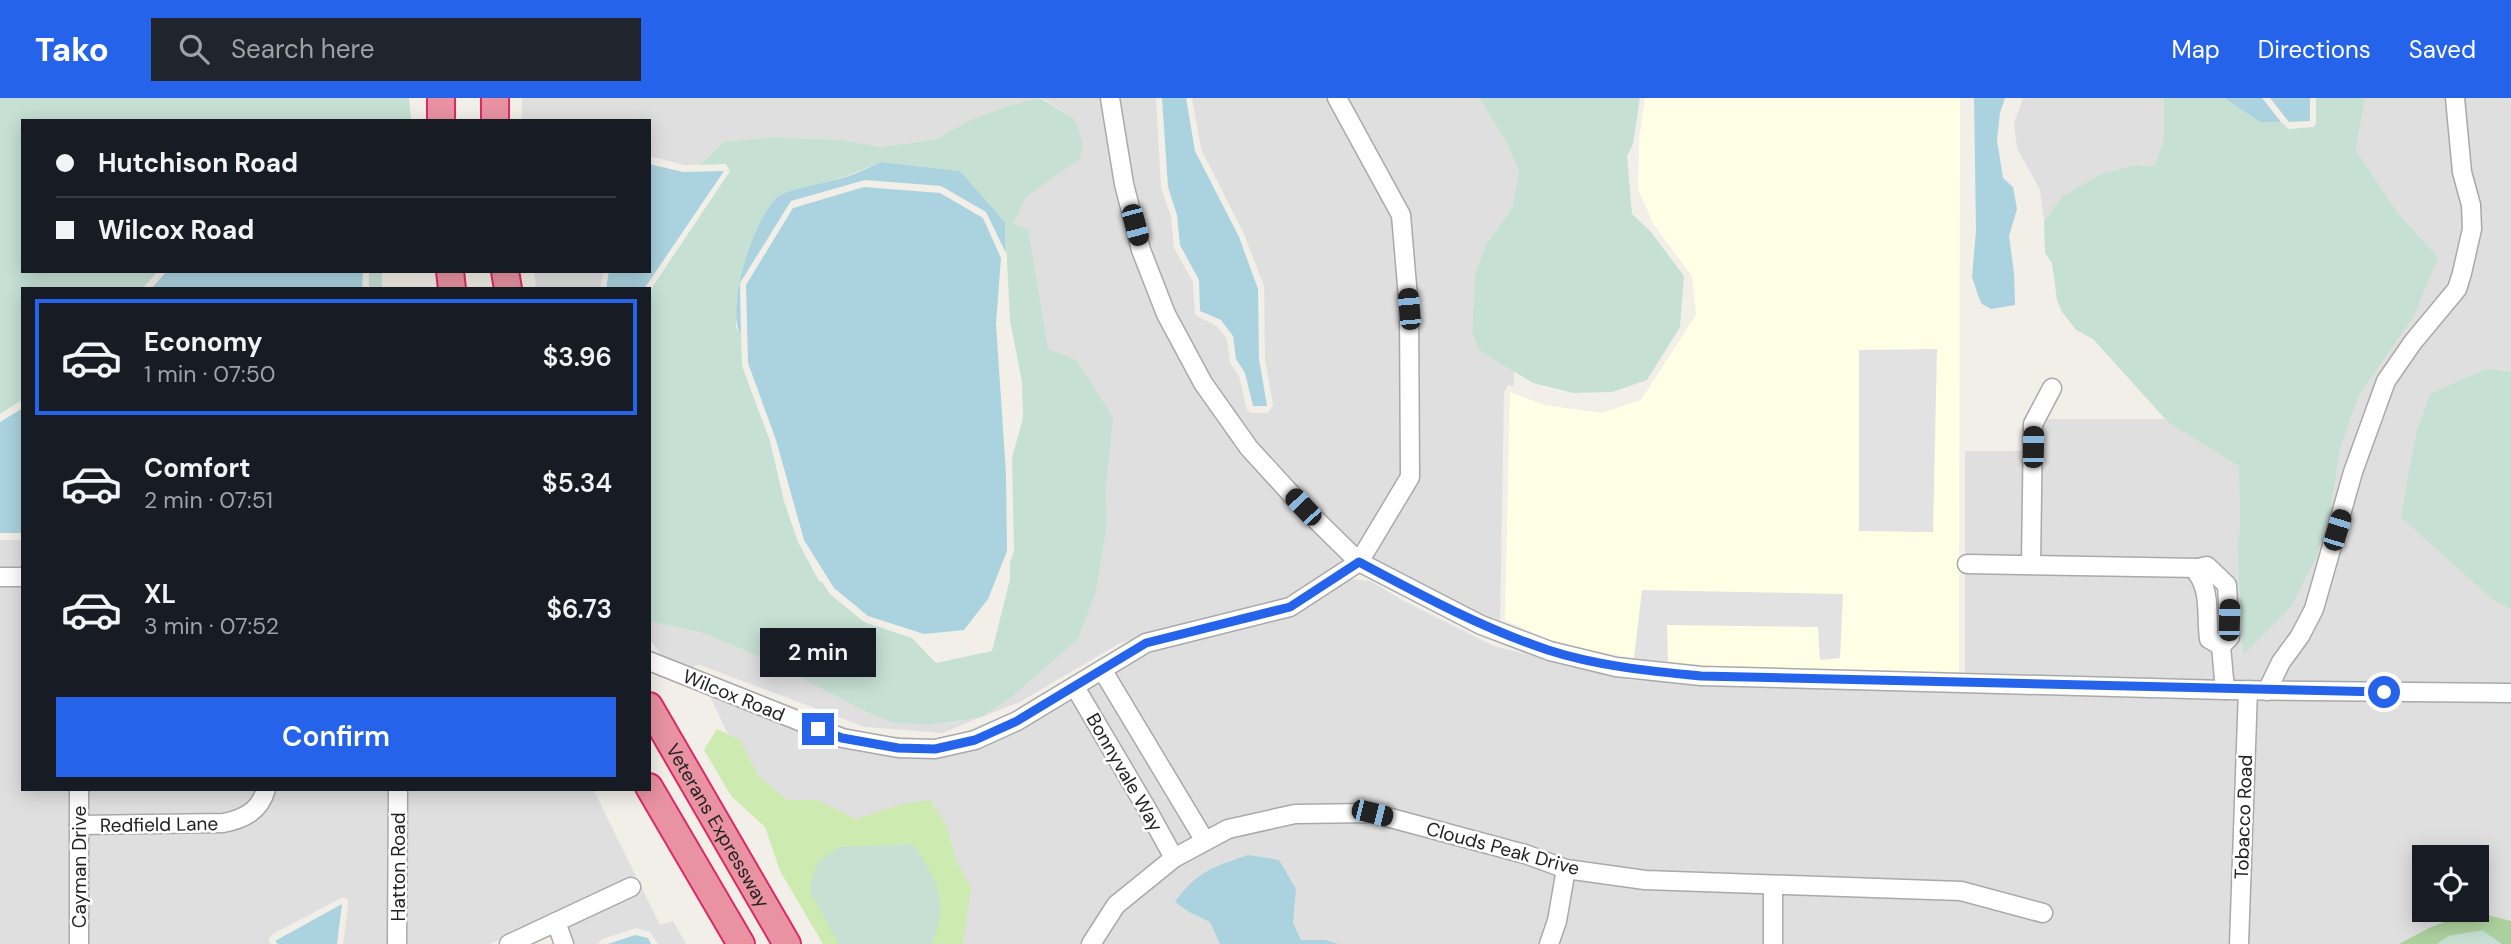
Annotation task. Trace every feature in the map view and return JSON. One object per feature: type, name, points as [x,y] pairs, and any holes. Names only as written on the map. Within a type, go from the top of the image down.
[{"type":"highway","points":[[441,98],[441,119]]},
{"type":"highway","points":[[457,98],[457,119]]},
{"type":"highway","points":[[495,98],[495,119]]},
{"type":"highway","name":"Veterans Expressway","points":[[651,709],[787,944]]},
{"type":"highway","points":[[651,790],[741,944]]},
{"type":"highway","points":[[632,791],[723,944]]},
{"type":"street","points":[[1110,98],[1124,184],[1141,250],[1166,314],[1203,383],[1249,448],[1303,507],[1359,562],[1481,625],[1550,651],[1616,667],[1701,676],[2267,691],[2511,694]]},
{"type":"street","points":[[1337,98],[1401,215],[1409,309],[1410,477],[1359,562]]},
{"type":"street","points":[[2267,691],[2281,662],[2300,636],[2314,609],[2353,472],[2386,381],[2413,342],[2457,289],[2472,229],[2471,205],[2462,172],[2455,98]]},
{"type":"street","points":[[2031,564],[2033,424],[2052,388]]},
{"type":"street","name":"Wilcox Road","points":[[651,662],[842,738],[898,748],[935,749],[975,740],[1017,721],[1146,643],[1290,607],[1359,562]]},
{"type":"street","points":[[1967,564],[2207,566],[2227,585],[2230,637],[2221,646]]},
{"type":"street","points":[[2198,568],[2197,573],[2204,581],[2206,592],[2209,639],[2221,646]]},
{"type":"street","points":[[0,577],[21,577]]},
{"type":"street","points":[[2206,622],[2229,620]]},
{"type":"street","points":[[2221,646],[2225,690]]},
{"type":"street","name":"Bonnyvale Way","points":[[1103,671],[1205,841]]},
{"type":"street","name":"Bonnyvale Way","points":[[1075,687],[1174,858]]},
{"type":"street","name":"Tobacco Road","points":[[2239,944],[2248,690]]},
{"type":"street","points":[[1147,809],[1161,810],[1170,803],[1173,786]]},
{"type":"street","name":"Cayman Drive","points":[[79,791],[79,944]]},
{"type":"street","name":"Redfield Lane","points":[[79,825],[223,824],[242,819],[262,803],[265,791]]},
{"type":"street","name":"Hatton Road","points":[[397,944],[398,791]]},
{"type":"street","name":"Clouds Peak Drive","points":[[1091,944],[1116,905],[1174,858],[1228,829],[1295,814],[1372,813],[1525,854],[1566,869],[1645,880],[1961,891],[2043,913]]},
{"type":"street","points":[[1549,944],[1558,921],[1566,869]]},
{"type":"street","points":[[1773,885],[1773,944]]},
{"type":"street","points":[[520,942],[631,887]]},
{"type":"street","points":[[556,922],[564,944]]},
{"type":"shaded area","points":[[0,98],[409,98],[411,119],[21,119],[21,273],[156,273],[144,287],[21,287],[21,400],[0,414]]},
{"type":"shaded area","points":[[522,98],[1040,98],[970,120],[937,139],[880,147],[843,140],[772,137],[723,142],[700,165],[684,165],[651,157],[651,119],[522,119]]},
{"type":"shaded area","points":[[1040,98],[1075,119],[1083,144],[1080,159],[1027,196],[1013,224],[1028,229],[1048,349],[1075,359],[1113,417],[1106,486],[1107,526],[1096,592],[1078,639],[1011,698],[982,717],[929,725],[892,722],[865,711],[763,658],[703,633],[651,621],[651,289],[730,171],[726,164],[700,165],[723,142],[772,137],[843,140],[881,147],[937,139],[970,120]],"holes":[[[881,162],[960,171],[1005,222],[1010,320],[1022,382],[1023,418],[1012,458],[1014,551],[1010,563],[1010,579],[992,651],[936,663],[912,638],[864,622],[830,594],[819,581],[798,542],[784,501],[770,441],[742,366],[741,335],[736,327],[736,302],[743,269],[780,195],[847,176]]]},
{"type":"shaded area","points":[[1042,98],[1102,98],[1160,318],[1346,561],[1288,599],[1120,643],[1020,702],[982,717],[1011,698],[1078,639],[1096,592],[1107,526],[1106,486],[1075,359],[1048,349],[1036,287],[1012,224],[1027,196],[1079,159],[1083,145],[1075,119]]},
{"type":"shaded area","points":[[1117,98],[1156,98],[1161,187],[1171,217],[1174,248],[1193,282],[1195,315],[1217,326],[1227,339],[1230,362],[1239,376],[1247,410],[1251,413],[1268,413],[1273,405],[1265,359],[1264,286],[1244,234],[1201,149],[1192,98],[1329,98],[1332,108],[1394,218],[1402,310],[1403,475],[1358,551],[1254,443],[1209,379],[1172,310],[1148,247],[1131,182]]},
{"type":"shaded area","points":[[1345,98],[1479,98],[1507,143],[1519,172],[1512,208],[1486,245],[1475,274],[1472,332],[1480,351],[1514,371],[1514,386],[1508,385],[1504,392],[1500,624],[1371,559],[1416,482],[1408,214]]},
{"type":"shaded area","points":[[1479,98],[1640,98],[1633,144],[1627,156],[1632,214],[1651,232],[1684,276],[1680,327],[1647,380],[1612,392],[1574,393],[1533,383],[1480,351],[1472,332],[1475,274],[1486,245],[1512,208],[1519,172],[1507,143]]},
{"type":"shaded area","points":[[1645,98],[1960,98],[1959,672],[1721,667],[1634,658],[1564,646],[1505,620],[1510,392],[1544,405],[1601,413],[1641,400],[1696,315],[1692,276],[1654,225],[1638,189],[1639,140]]},
{"type":"shaded area","points":[[2023,98],[2164,98],[2164,138],[2155,166],[2136,165],[2062,197],[2044,221],[2040,190],[2017,148],[2014,123]]},
{"type":"shaded area","points":[[2164,98],[2224,98],[2260,122],[2281,122],[2289,129],[2314,127],[2316,98],[2365,98],[2356,150],[2398,213],[2438,257],[2414,316],[2359,395],[2340,449],[2331,508],[2316,558],[2291,607],[2243,655],[2237,545],[2240,529],[2239,466],[2168,422],[2093,339],[2076,330],[2062,312],[2057,300],[2052,263],[2045,253],[2044,221],[2062,197],[2100,175],[2136,165],[2155,166],[2164,138]]},
{"type":"shaded area","points":[[2365,98],[2447,98],[2465,228],[2451,285],[2408,336],[2308,606],[2262,682],[2232,682],[2228,650],[2236,620],[2234,583],[2198,560],[2039,556],[2041,426],[2044,419],[2165,419],[2239,465],[2240,529],[2237,545],[2243,654],[2331,508],[2340,449],[2359,395],[2379,366],[2438,257],[2398,213],[2356,150]]},
{"type":"shaded area","points":[[2462,98],[2511,98],[2511,371],[2485,369],[2416,434],[2411,468],[2493,600],[2511,609],[2511,685],[2279,682],[2392,385],[2462,295],[2469,170]]},
{"type":"shaded area","points":[[369,273],[382,273],[382,287],[369,287]]},
{"type":"shaded area","points":[[534,273],[603,273],[600,287],[536,287]]},
{"type":"shaded area","points":[[1937,349],[1933,532],[1859,531],[1859,350]]},
{"type":"shaded area","points":[[2486,369],[2511,371],[2511,609],[2493,600],[2401,517],[2416,434],[2430,394]]},
{"type":"shaded area","points":[[1965,451],[2026,451],[2024,556],[1965,556]]},
{"type":"shaded area","points":[[0,540],[21,540],[21,569],[0,569]]},
{"type":"shaded area","points":[[1965,572],[2191,577],[2199,593],[2199,630],[2214,651],[2217,681],[1965,675]]},
{"type":"shaded area","points":[[1350,579],[1370,581],[1494,646],[1631,680],[2511,700],[2511,944],[843,944],[754,788],[698,672],[864,734],[944,740],[1022,708],[1122,650],[1283,616]]},
{"type":"shaded area","points":[[0,585],[21,585],[21,791],[71,791],[71,944],[0,944]]},
{"type":"shaded area","points":[[1642,590],[1843,594],[1840,658],[1820,660],[1818,627],[1667,625],[1668,662],[1634,658]]},
{"type":"shaded area","points":[[651,621],[703,633],[763,658],[812,683],[929,725],[981,717],[943,733],[865,727],[700,665],[694,666],[692,670],[665,659],[651,642]]},
{"type":"shaded area","points":[[86,791],[257,791],[255,798],[239,811],[222,815],[86,817]]},
{"type":"shaded area","points":[[272,791],[390,791],[390,944],[343,944],[348,900],[343,897],[273,934],[269,939],[270,944],[86,944],[86,833],[223,832],[243,827],[266,810]]},
{"type":"shaded area","points":[[405,791],[594,791],[660,925],[673,921],[686,944],[658,944],[650,932],[636,928],[602,939],[598,944],[572,944],[565,927],[641,892],[635,876],[490,944],[405,944]]},
{"type":"shaded area","points":[[913,844],[928,868],[938,892],[940,916],[931,944],[839,944],[809,890],[817,863],[839,847]]},
{"type":"shaded area","points":[[2482,930],[2502,944],[2437,944],[2448,936]]},
{"type":"green space","points":[[717,729],[740,740],[758,775],[787,800],[817,800],[856,819],[906,803],[931,800],[947,827],[956,860],[971,888],[963,944],[823,944],[780,871],[765,827],[731,796],[704,750]]},
{"type":"green space","points":[[2489,915],[2511,921],[2511,944],[2399,944],[2444,922],[2489,922]]},
{"type":"water","points":[[1162,98],[1186,98],[1195,151],[1239,237],[1258,289],[1259,359],[1267,406],[1253,406],[1245,373],[1236,359],[1233,336],[1221,320],[1200,311],[1199,280],[1180,245],[1177,215],[1168,187]]},
{"type":"water","points":[[1974,98],[2005,98],[2000,113],[1997,140],[2003,178],[2013,187],[2017,209],[2009,236],[2015,305],[1991,309],[1982,304],[1972,277],[1976,231]]},
{"type":"water","points":[[2224,98],[2262,98],[2281,122],[2260,122]]},
{"type":"water","points":[[2270,98],[2310,98],[2310,121],[2289,122]]},
{"type":"water","points":[[881,162],[960,171],[1005,222],[1006,253],[986,212],[941,186],[865,180],[791,201],[740,283],[741,335],[736,305],[739,284],[752,241],[770,206],[784,194],[846,177]]},
{"type":"water","points":[[651,164],[683,172],[724,171],[645,287],[606,287],[609,273],[651,273]]},
{"type":"water","points":[[864,187],[940,193],[983,218],[1001,258],[996,324],[1006,474],[1007,551],[988,599],[964,630],[924,634],[868,616],[834,588],[804,540],[776,440],[748,363],[746,285],[793,208]]},
{"type":"water","points":[[165,273],[363,273],[362,287],[153,287]]},
{"type":"water","points":[[21,409],[21,533],[0,533],[0,422]]},
{"type":"water","points":[[1248,855],[1279,860],[1296,889],[1293,923],[1301,940],[1326,940],[1338,944],[1220,944],[1210,922],[1175,902],[1191,883],[1207,871]]},
{"type":"water","points":[[342,904],[337,944],[278,944],[275,941]]},
{"type":"water","points":[[635,935],[648,938],[651,944],[608,944]]},
{"type":"route","points":[[818,729],[842,738],[898,748],[935,749],[975,740],[1017,721],[1146,643],[1290,607],[1359,562],[1481,625],[1550,651],[1616,667],[1701,676],[2384,692]]}]
